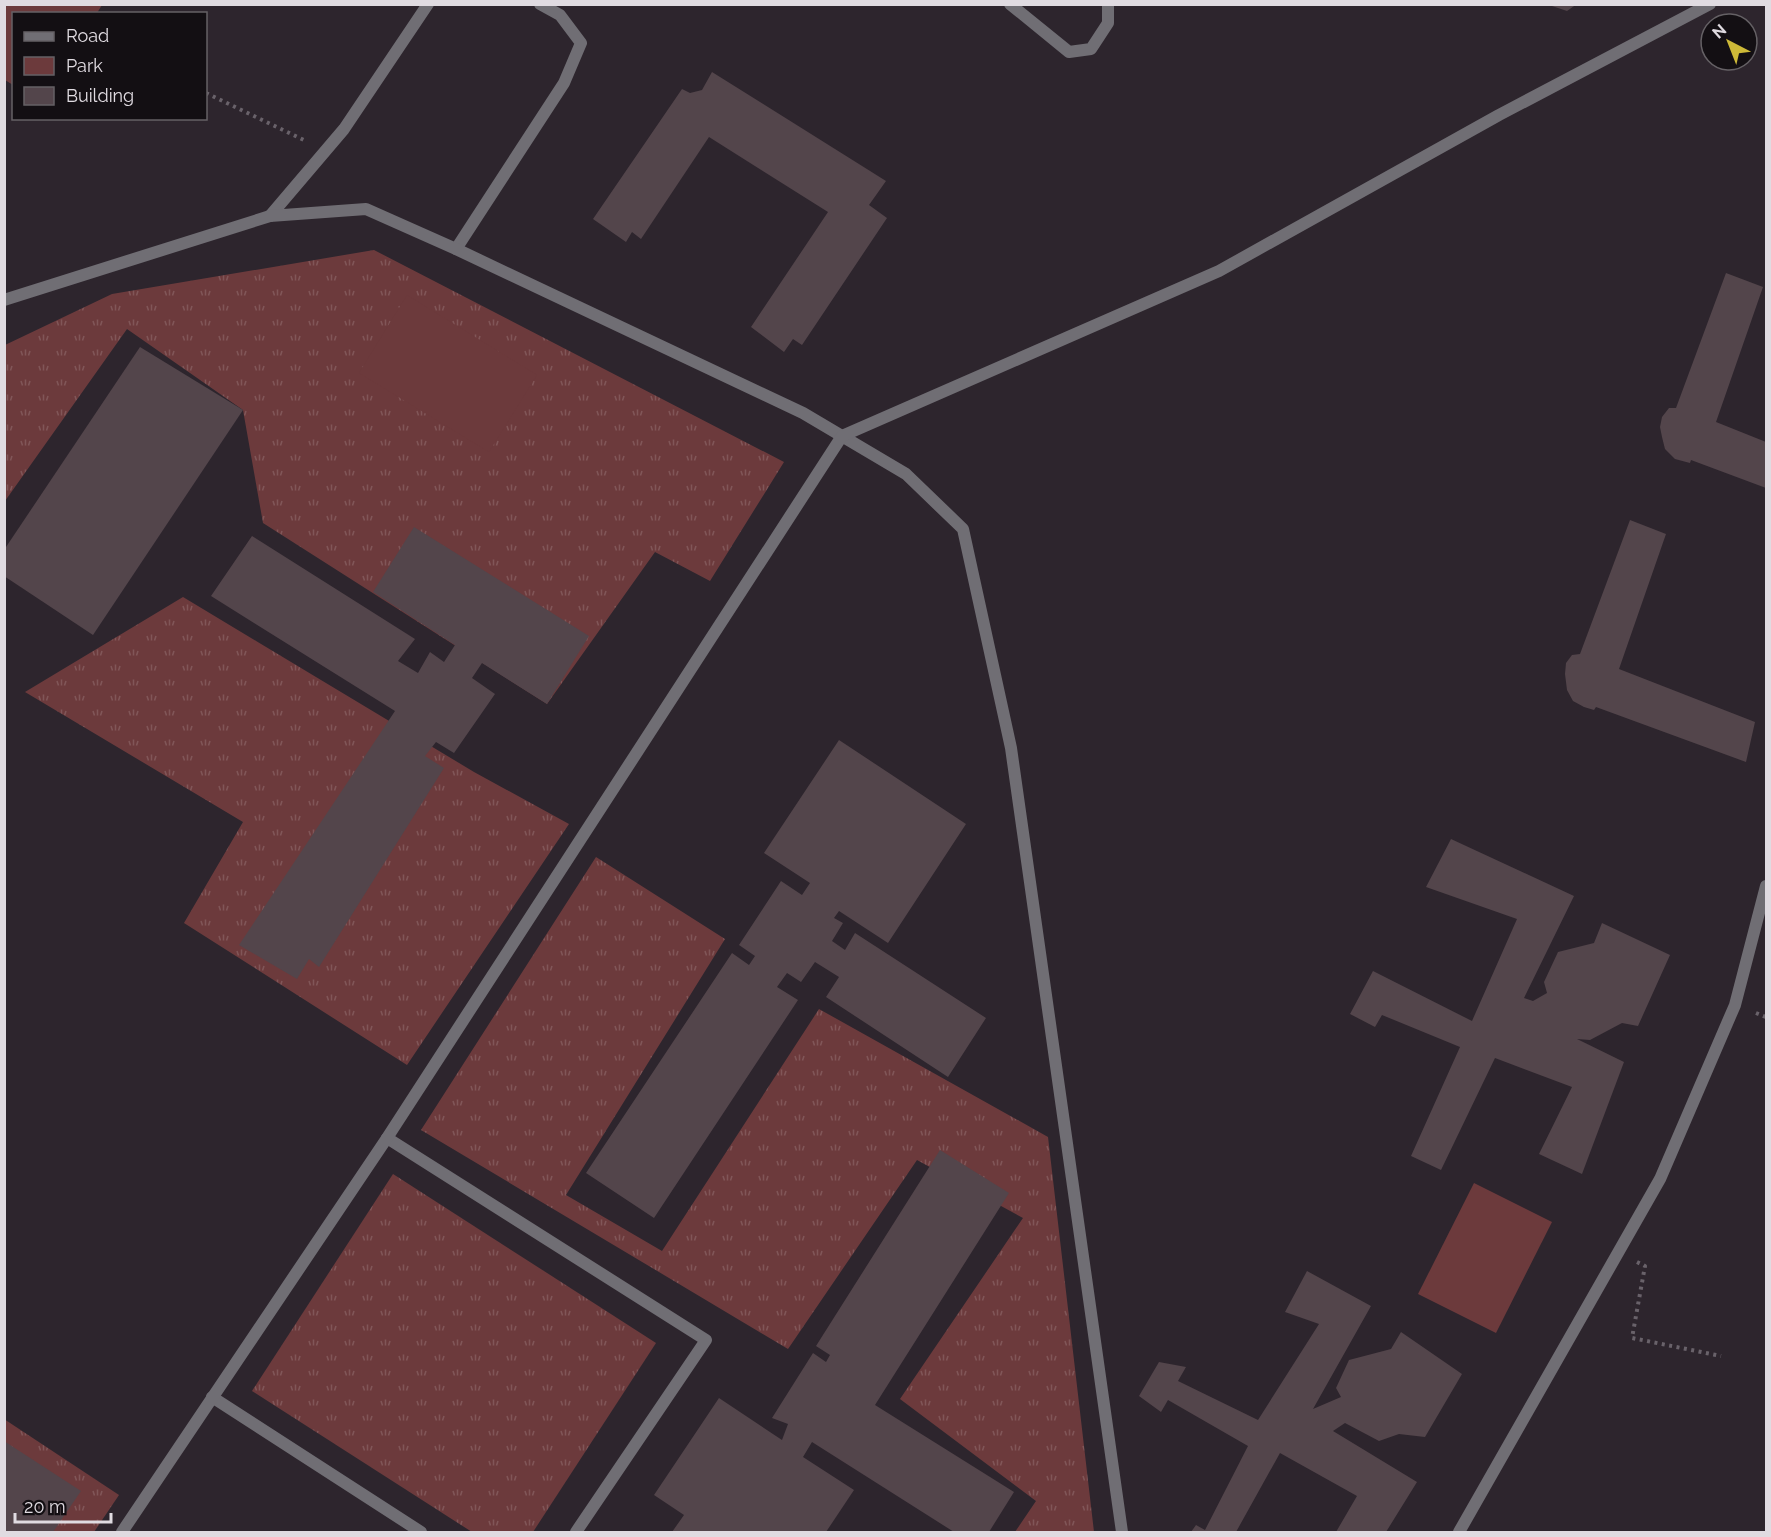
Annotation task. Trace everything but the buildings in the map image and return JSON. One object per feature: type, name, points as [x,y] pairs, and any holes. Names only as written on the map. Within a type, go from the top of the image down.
[{"type":"street","points":[[270,216],[344,129],[428,4]]},
{"type":"street","points":[[456,249],[564,82],[581,43],[560,15],[540,4]]},
{"type":"street","points":[[1010,4],[1068,52],[1091,49],[1108,23],[1108,4]]},
{"type":"street","points":[[122,1533],[387,1138],[842,436],[1219,271],[1499,115],[1710,4]]},
{"type":"street","points":[[4,300],[270,216],[366,209],[456,249],[802,413],[906,474],[963,529],[1011,748],[1122,1533]]},
{"type":"street","points":[[1459,1533],[1660,1179],[1736,1005],[1767,886]]},
{"type":"street","points":[[387,1138],[706,1340],[576,1533]]},
{"type":"street","points":[[212,1397],[420,1533]]},
{"type":"path","points":[[207,93],[326,151]]},
{"type":"path","points":[[1618,1252],[1645,1266],[1632,1338],[1721,1356]]},
{"type":"green space","points":[[5,4],[102,5],[98,12],[12,12],[12,84],[5,80]]},
{"type":"green space","points":[[374,250],[784,462],[710,581],[655,552],[547,704],[263,523],[243,410],[127,329],[5,501],[5,345],[112,294]]},
{"type":"green space","points":[[407,295],[537,375],[489,452],[359,373]]},
{"type":"green space","points":[[183,597],[474,772],[569,824],[407,1065],[184,923],[243,822],[25,692]]},
{"type":"green space","points":[[596,857],[725,939],[566,1195],[662,1251],[819,1009],[1048,1137],[1094,1532],[1015,1532],[1036,1501],[900,1399],[1023,1218],[917,1160],[788,1349],[421,1130]]},
{"type":"green space","points":[[393,1174],[656,1343],[533,1532],[472,1532],[252,1391]]},
{"type":"green space","points":[[1474,1183],[1552,1222],[1496,1333],[1418,1294]]},
{"type":"green space","points":[[4,1419],[119,1495],[94,1532],[5,1532]]}]
